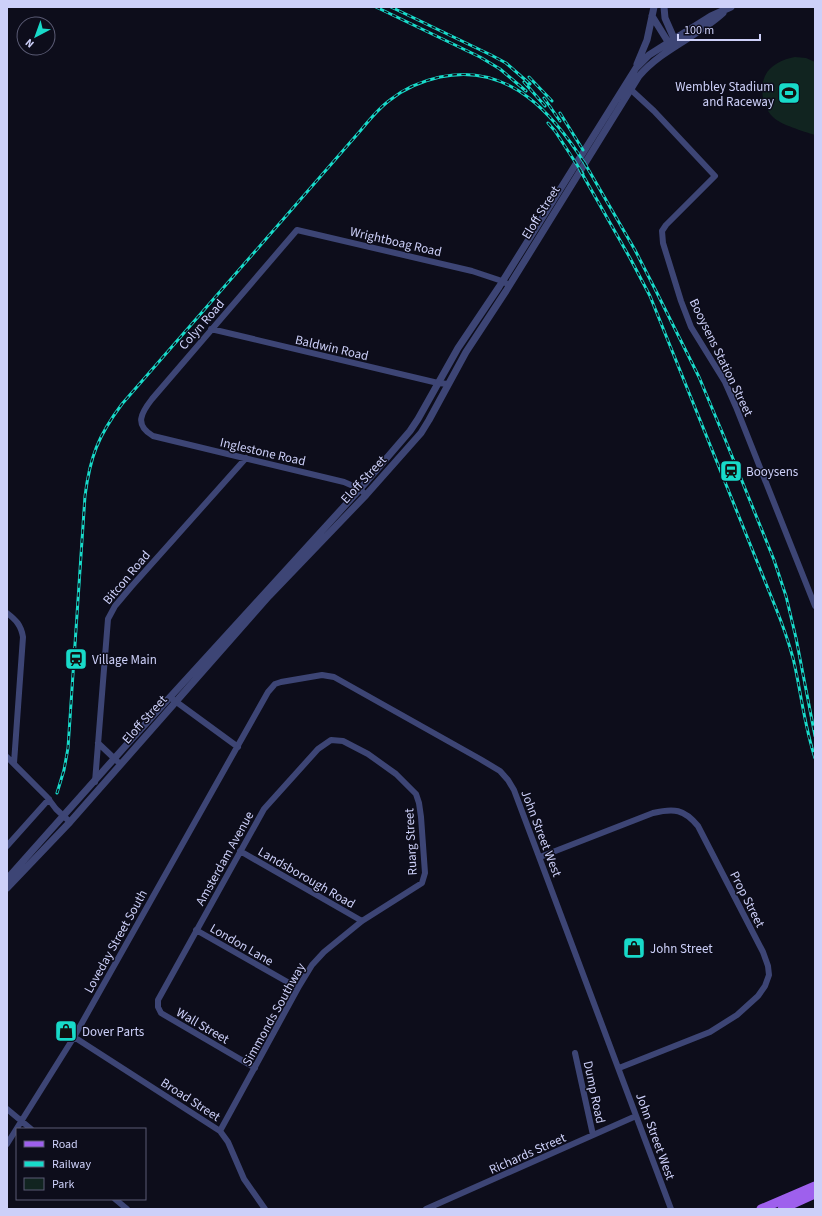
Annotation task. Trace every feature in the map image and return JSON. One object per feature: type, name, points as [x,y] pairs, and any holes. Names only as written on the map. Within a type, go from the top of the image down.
[{"type":"main road","points":[[761,1209],[815,1186]]},
{"type":"main road","points":[[782,1209],[815,1194]]},
{"type":"street","points":[[636,68],[647,40],[654,7]]},
{"type":"street","points":[[664,7],[665,18],[673,44]]},
{"type":"street","points":[[673,44],[714,21],[728,8]]},
{"type":"street","points":[[652,16],[673,44]]},
{"type":"street","name":"Eloff Street","points":[[7,879],[17,873],[71,820],[118,761],[305,554],[410,431],[418,420],[458,348],[471,328],[500,284],[575,179],[597,143],[636,68],[649,55],[673,44]]},
{"type":"street","name":"Eloff Street","points":[[305,554],[366,495],[421,433],[466,352],[508,288],[551,211],[568,175],[591,138],[627,87],[673,44]]},
{"type":"street","name":"Booysens Station Street","points":[[627,87],[654,111],[715,176],[666,225],[662,231],[663,243],[688,318],[703,348],[725,382],[815,606]]},
{"type":"street","name":"Wrightboag Road","points":[[297,230],[455,266],[489,276],[508,288]]},
{"type":"street","name":"Colyn Road","points":[[153,436],[147,433],[141,423],[141,416],[145,409],[211,329],[297,230]]},
{"type":"street","points":[[471,328],[479,332]]},
{"type":"street","name":"Baldwin Road","points":[[211,329],[438,383],[448,384]]},
{"type":"street","name":"Inglestone Road","points":[[153,436],[344,482],[360,489],[366,495]]},
{"type":"street","name":"Bitcon Road","points":[[95,782],[108,619],[110,613],[131,586],[246,458]]},
{"type":"street","points":[[7,612],[17,621],[22,629],[23,637],[14,763]]},
{"type":"street","name":"John Street West","points":[[238,747],[264,697],[275,684],[322,675],[334,677],[500,771],[514,790],[671,1209]]},
{"type":"street","points":[[173,700],[238,747]]},
{"type":"street","name":"Amsterdam Avenue","points":[[161,1013],[157,1003],[159,997],[264,809],[318,749],[331,740],[343,741]]},
{"type":"street","name":"Ruarg Street","points":[[343,741],[384,764],[416,794],[419,802],[425,873],[422,883]]},
{"type":"street","points":[[98,743],[118,761]]},
{"type":"street","name":"Loveday Street South","points":[[17,1128],[74,1037],[238,747]]},
{"type":"street","points":[[7,757],[71,820]]},
{"type":"street","name":"Eloff Street","points":[[7,888],[17,873],[65,815],[95,782],[118,761]]},
{"type":"street","points":[[7,846],[48,798]]},
{"type":"street","name":"Prop Street","points":[[540,857],[653,813],[665,810],[675,810],[684,813],[698,826],[763,952],[768,966],[769,975],[765,986],[758,996],[737,1016],[710,1032],[619,1068]]},
{"type":"street","name":"Landsborough Road","points":[[240,851],[362,921]]},
{"type":"street","name":"Simmonds Southway","points":[[220,1131],[298,988],[318,958],[362,921],[422,883]]},
{"type":"street","name":"London Lane","points":[[196,930],[298,988]]},
{"type":"street","name":"Wall Street","points":[[161,1013],[255,1068]]},
{"type":"street","name":"Broad Street","points":[[74,1037],[220,1131],[228,1142],[244,1179],[265,1209]]},
{"type":"street","name":"Dump Road","points":[[575,1053],[593,1135]]},
{"type":"street","points":[[7,1109],[30,1128]]},
{"type":"street","name":"Richards Street","points":[[426,1209],[636,1116]]},
{"type":"street","name":"Loveday Street South","points":[[7,1144],[16,1130]]},
{"type":"street","points":[[116,1200],[127,1209]]},
{"type":"green space","name":"Wembley Stadium and Raceway","points":[[795,57],[806,58],[815,62],[815,135],[781,123],[773,117],[764,104],[762,87],[767,72],[777,63]]},
{"type":"railway","points":[[376,7],[480,57],[500,69],[526,91]]},
{"type":"railway","points":[[391,7],[506,63],[530,84]]},
{"type":"railway","points":[[57,793],[64,770],[68,748],[87,482],[96,447],[107,426],[122,404],[375,114],[390,100],[408,89],[420,83],[440,77],[465,74],[487,77],[508,85],[527,96],[544,111],[560,128],[587,167]]},
{"type":"railway","points":[[529,77],[552,101]]},
{"type":"railway","points":[[524,82],[545,106]]},
{"type":"railway","points":[[544,98],[560,121]]},
{"type":"railway","points":[[560,113],[583,150]]},
{"type":"railway","points":[[548,123],[555,131],[583,174]]},
{"type":"railway","points":[[584,162],[635,250],[699,377],[774,560],[786,596],[796,638],[815,736]]},
{"type":"railway","points":[[580,170],[650,296],[778,612],[793,658],[808,733],[815,758]]},
{"type":"place","name":"Wembley Stadium and Raceway","points":[[789,93]]},
{"type":"place","name":"Booysens","points":[[731,471]]},
{"type":"place","name":"Village Main","points":[[76,659]]},
{"type":"place","name":"John Street","points":[[634,948]]},
{"type":"place","name":"Dover Parts","points":[[66,1031]]}]
